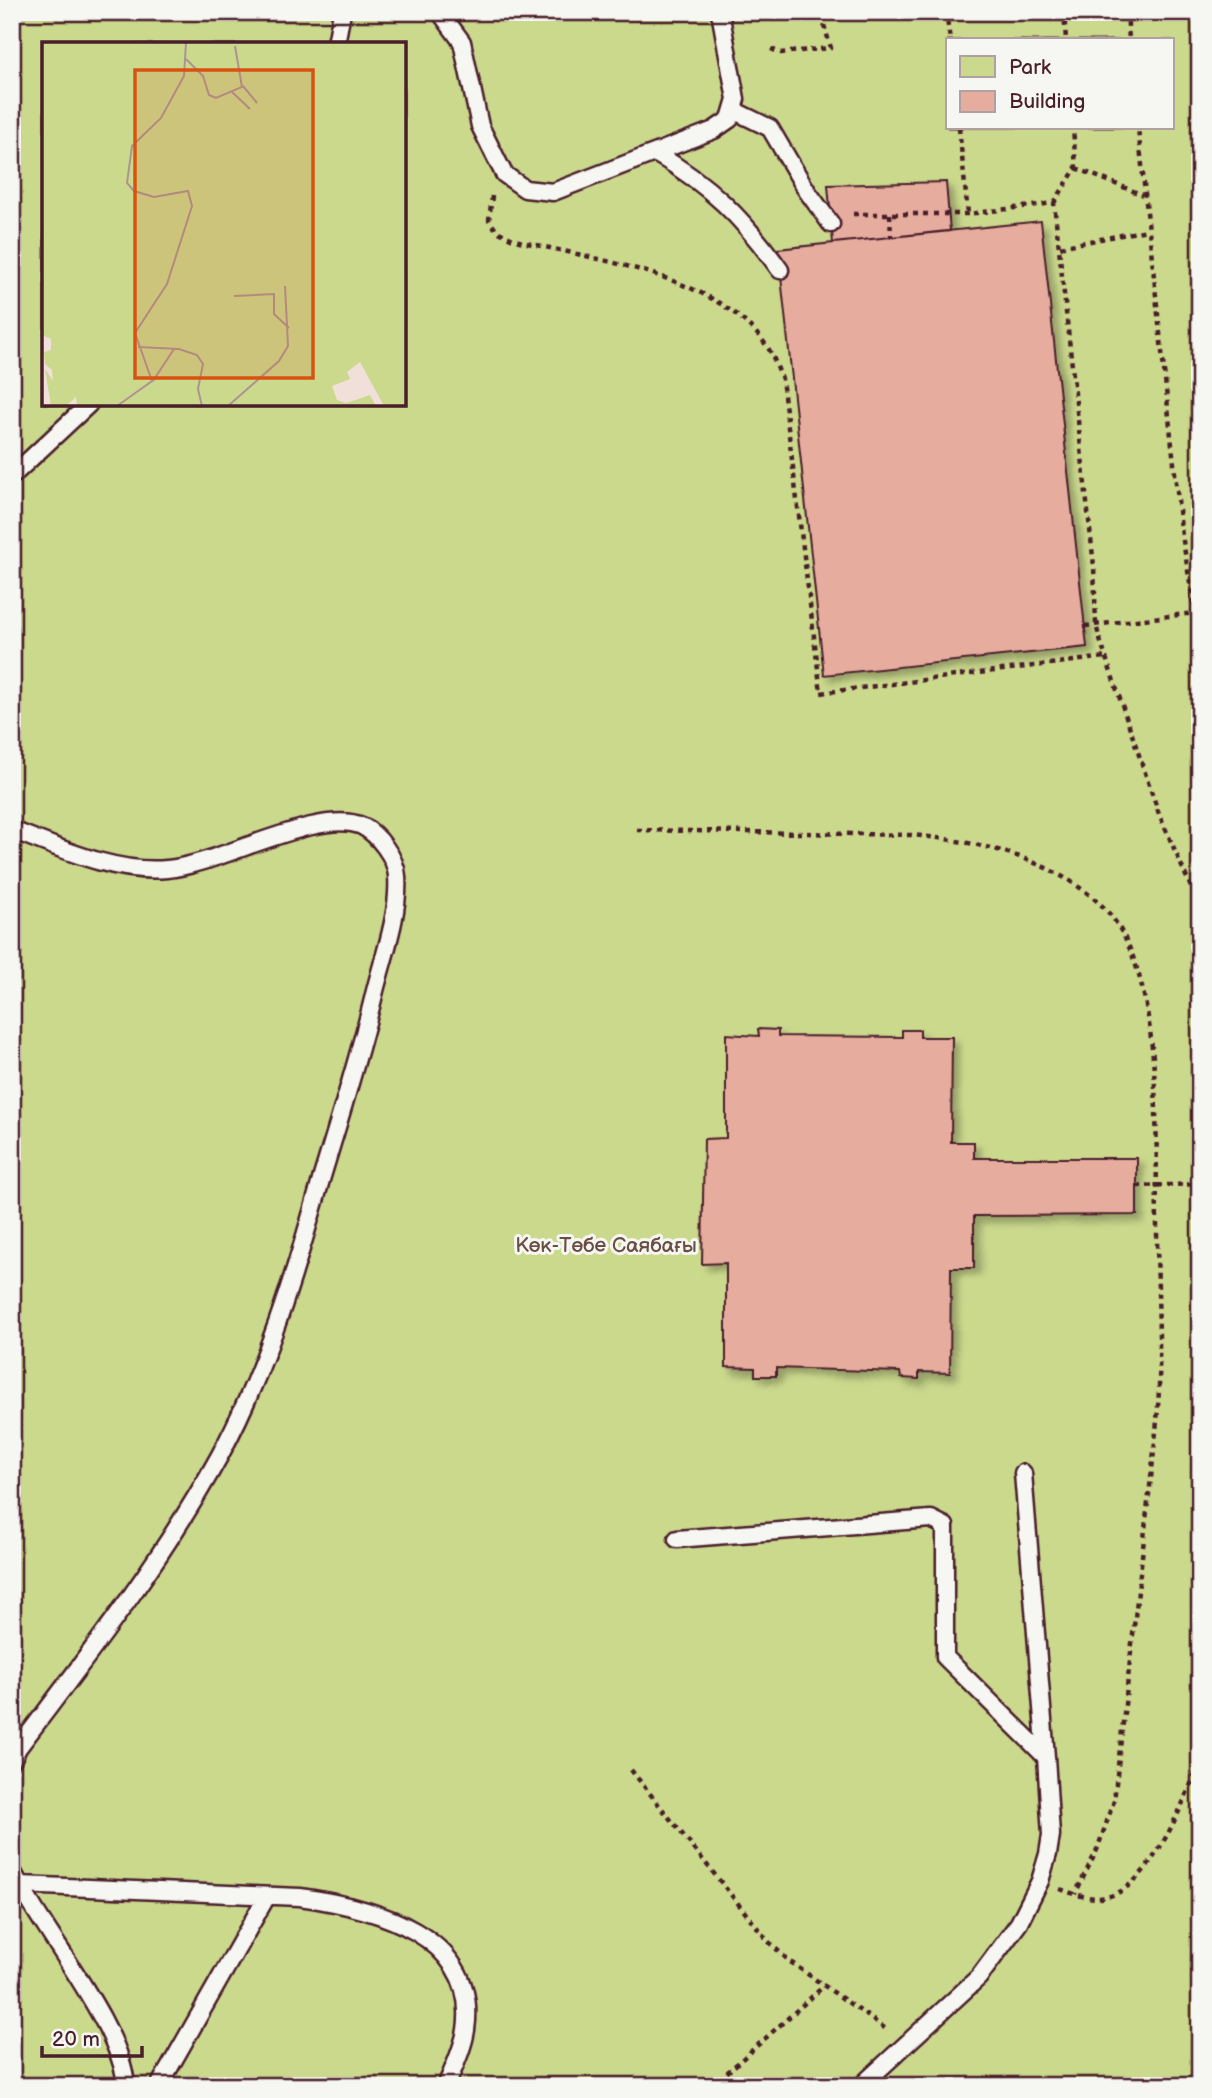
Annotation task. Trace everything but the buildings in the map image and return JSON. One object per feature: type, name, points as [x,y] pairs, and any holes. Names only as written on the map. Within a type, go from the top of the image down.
[{"type":"lane","points":[[336,42],[342,12]]},
{"type":"lane","points":[[440,12],[462,42],[480,126],[504,174],[524,189],[554,192],[714,130],[730,119],[736,99],[720,12]]},
{"type":"lane","points":[[733,110],[770,128],[807,191],[836,219]]},
{"type":"lane","points":[[655,153],[689,173],[747,224],[780,270]]},
{"type":"lane","points":[[12,476],[87,406]]},
{"type":"lane","points":[[12,830],[107,862],[131,868],[164,870],[195,865],[297,830],[335,821],[361,826],[376,838],[391,856],[397,873],[390,928],[365,1028],[295,1271],[263,1358],[221,1454],[156,1563],[18,1748],[12,1760]]},
{"type":"lane","points":[[861,2086],[979,1977],[1019,1923],[1040,1881],[1051,1835],[1023,1473]]},
{"type":"lane","points":[[677,1539],[931,1519],[945,1526],[945,1657],[1046,1757]]},
{"type":"lane","points":[[12,1870],[102,2020],[124,2067],[125,2086]]},
{"type":"lane","points":[[20,1885],[267,1896],[343,1903],[388,1916],[425,1938],[452,1963],[464,1997],[466,2027],[461,2050],[446,2086]]},
{"type":"lane","points":[[159,2086],[267,1896]]},
{"type":"path","points":[[771,49],[781,53],[831,48],[820,12]]},
{"type":"path","points":[[946,12],[950,38]]},
{"type":"path","points":[[1064,12],[1066,38]]},
{"type":"path","points":[[1127,12],[1129,38]]},
{"type":"path","points":[[959,130],[968,214]]},
{"type":"path","points":[[1073,130],[1076,168],[1054,203],[1094,566],[1096,625],[1159,814],[1200,908]]},
{"type":"path","points":[[1084,626],[1195,613],[1181,528],[1138,130]]},
{"type":"path","points":[[1076,168],[1144,196]]},
{"type":"path","points":[[504,174],[489,205],[489,220],[497,231],[515,240],[671,280],[709,295],[740,316],[767,346],[782,379],[821,693],[1105,657]]},
{"type":"path","points":[[836,219],[890,214],[968,214],[1054,203]]},
{"type":"path","points":[[890,214],[891,237]]},
{"type":"path","points":[[1060,247],[1147,230]]},
{"type":"path","points":[[637,830],[911,835],[956,839],[1003,850],[1053,872],[1099,902],[1123,935],[1139,975],[1149,1028],[1154,1086],[1159,1389],[1115,1787],[1097,1850],[1075,1894]]},
{"type":"path","points":[[1137,1186],[1200,1184]]},
{"type":"path","points":[[1040,1881],[1083,1898],[1112,1896],[1135,1880],[1176,1823],[1200,1762]]},
{"type":"path","points":[[631,1770],[768,1941],[908,2044]]},
{"type":"path","points":[[712,2086],[825,1985]]},
{"type":"green space","name":"Көк-Төбе Саябағы","points":[[12,12],[1200,12],[1200,2086],[12,2086]]}]
